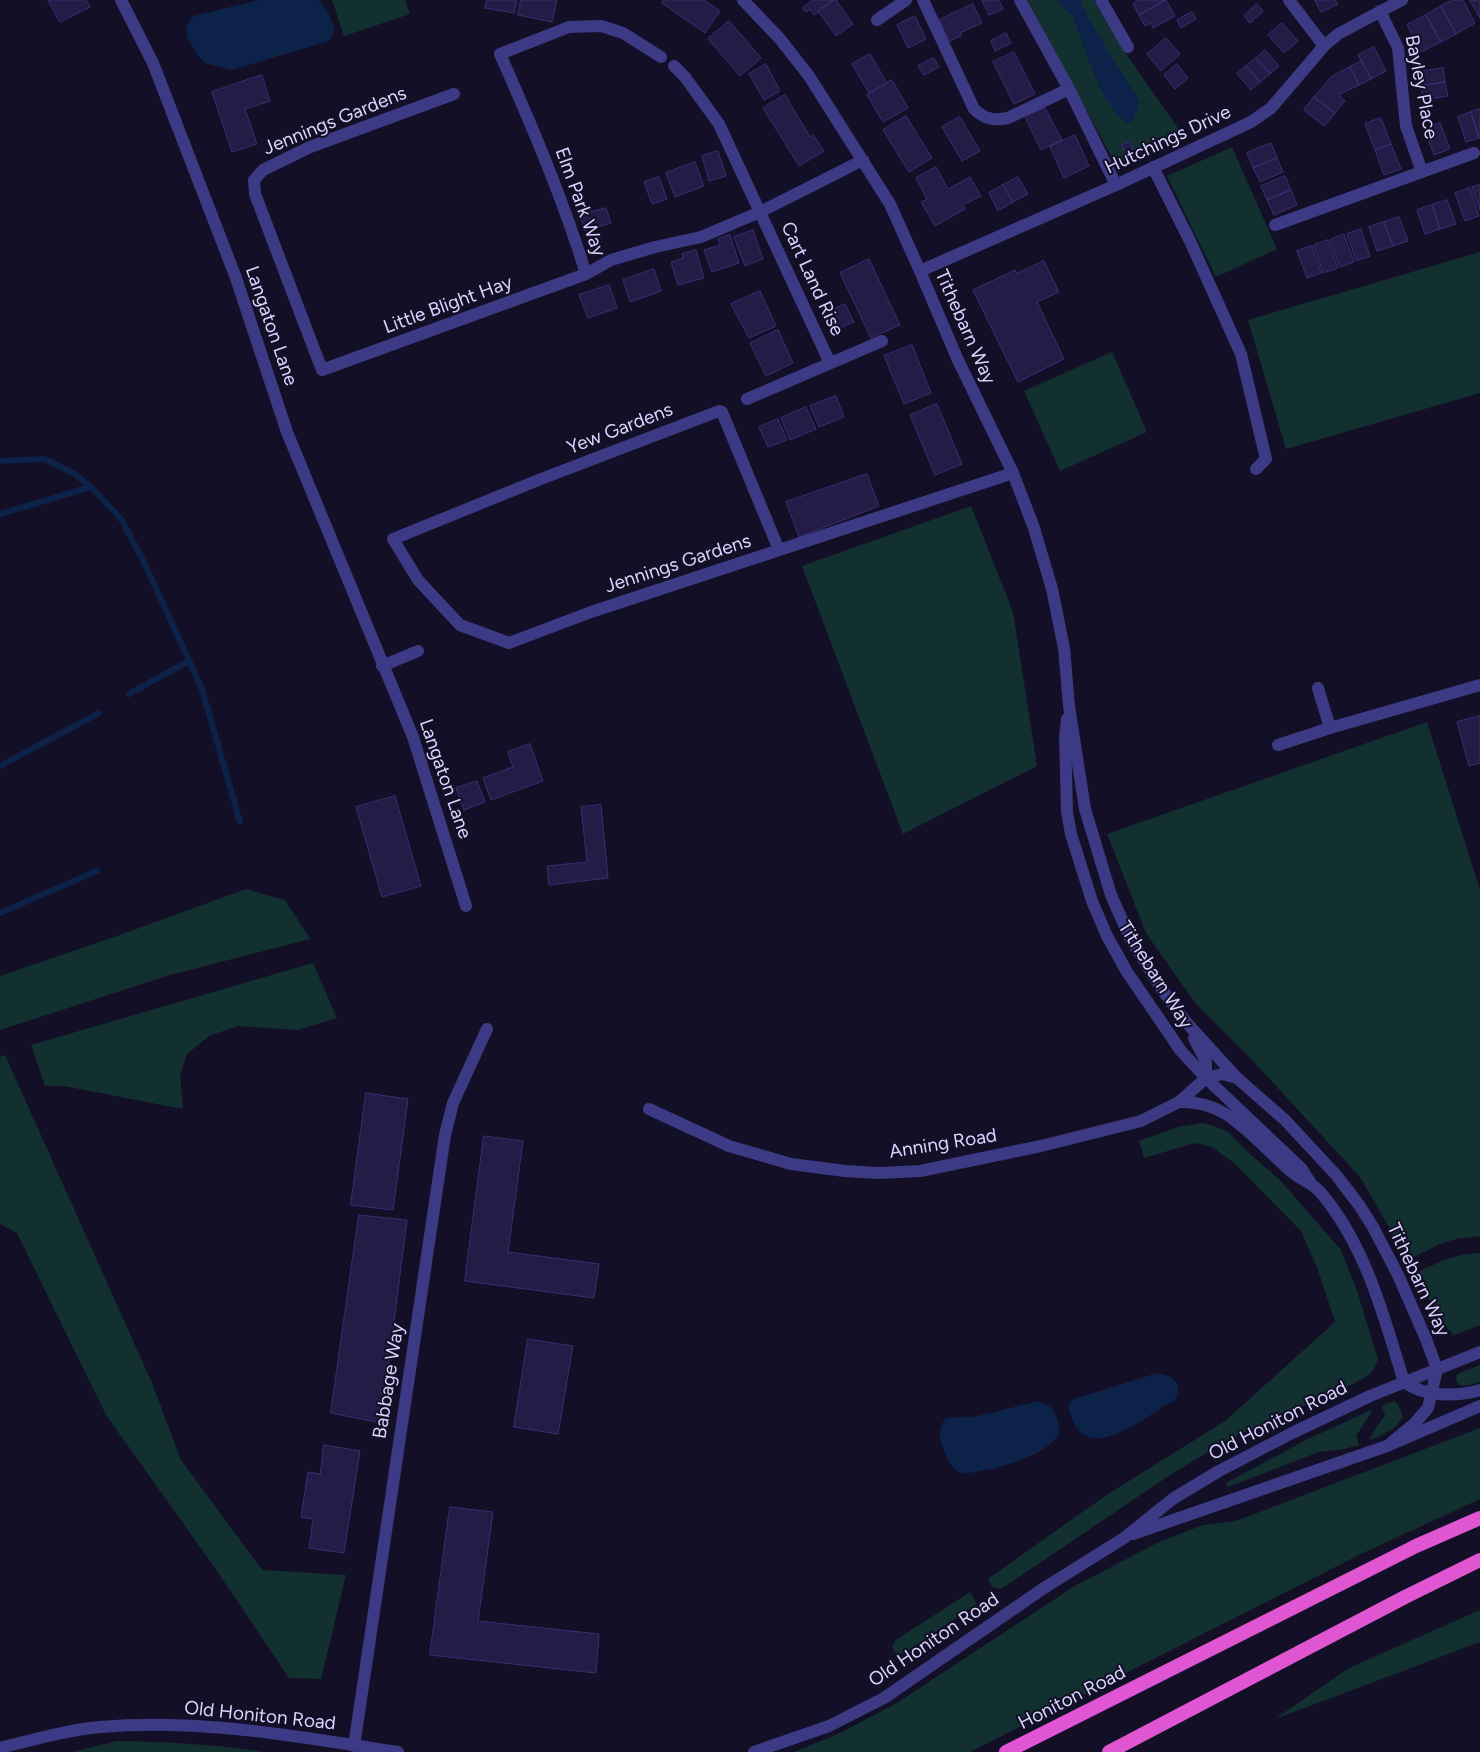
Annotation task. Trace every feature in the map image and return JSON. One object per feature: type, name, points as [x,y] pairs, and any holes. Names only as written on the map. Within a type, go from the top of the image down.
[{"type":"highway","name":"Honiton Road","points":[[1006,1752],[1416,1546],[1480,1518]]},
{"type":"highway","points":[[1108,1752],[1405,1597],[1480,1560]]},
{"type":"street","name":"Langaton Lane","points":[[121,0],[153,63],[236,278],[287,432],[412,737],[466,906]]},
{"type":"street","name":"Tithebarn Way","points":[[743,0],[780,39],[809,76],[890,204],[957,358],[1013,473],[1034,528],[1052,589],[1064,648],[1069,706],[1085,809],[1111,895],[1130,938],[1162,991],[1186,1022],[1237,1078],[1285,1120],[1337,1176],[1359,1205],[1373,1227],[1398,1275],[1437,1369]]},
{"type":"street","points":[[876,20],[890,4],[906,0]]},
{"type":"street","points":[[923,0],[974,109],[981,115],[988,119],[1008,118],[1068,89]]},
{"type":"street","points":[[1020,0],[1068,89],[1116,185]]},
{"type":"street","points":[[1101,0],[1128,47]]},
{"type":"street","points":[[1289,0],[1324,46]]},
{"type":"street","name":"Hutchings Drive","points":[[920,271],[1116,185],[1261,116],[1280,99],[1324,46],[1338,34],[1402,0]]},
{"type":"street","name":"Bayley Place","points":[[1380,11],[1398,48],[1406,126],[1422,172]]},
{"type":"street","name":"Elm Park Way","points":[[661,57],[623,33],[602,26],[569,27],[500,54],[546,161],[586,274],[611,260],[655,247],[701,237],[760,212],[863,160]]},
{"type":"street","name":"Cart Land Rise","points":[[674,66],[719,124],[830,363]]},
{"type":"street","name":"Jennings Gardens","points":[[322,370],[255,194],[254,180],[262,170],[310,147],[454,94]]},
{"type":"street","name":"Bayley Place","points":[[1275,225],[1474,153]]},
{"type":"street","points":[[1153,167],[1190,241],[1241,354],[1266,459],[1256,469]]},
{"type":"street","name":"Little Blight Hay","points":[[322,370],[586,274]]},
{"type":"street","name":"Cart Land Rise","points":[[748,399],[882,341]]},
{"type":"street","name":"Yew Gardens","points":[[393,539],[541,479],[719,411],[722,412],[779,550]]},
{"type":"street","name":"Jennings Gardens","points":[[393,539],[418,580],[460,625],[509,643],[591,612],[1013,473]]},
{"type":"street","points":[[382,666],[418,652]]},
{"type":"street","points":[[1278,745],[1480,685]]},
{"type":"street","points":[[1318,688],[1330,728]]},
{"type":"street","name":"Tithebarn Way","points":[[1069,706],[1064,737],[1067,812],[1078,860],[1092,901],[1107,936],[1127,972],[1181,1051],[1206,1078],[1301,1168],[1342,1221],[1359,1253],[1373,1287],[1404,1382]]},
{"type":"street","name":"Tithebarn Way","points":[[1186,1022],[1206,1062],[1206,1078]]},
{"type":"street","name":"Babbage Way","points":[[354,1746],[445,1135],[453,1103],[487,1029]]},
{"type":"street","points":[[1206,1078],[1222,1074],[1237,1078]]},
{"type":"street","name":"Anning Road","points":[[649,1109],[729,1146],[791,1164],[879,1173],[920,1171],[1041,1146],[1141,1121],[1178,1102],[1206,1078]]},
{"type":"street","name":"Tithebarn Way","points":[[1178,1102],[1193,1101],[1206,1104],[1234,1119],[1294,1174],[1310,1182]]},
{"type":"street","name":"Old Honiton Road","points":[[754,1752],[829,1726],[884,1698],[1066,1573],[1124,1538],[1174,1498],[1219,1472],[1294,1432],[1370,1396],[1480,1352]]},
{"type":"street","name":"Old Honiton Road","points":[[1387,1446],[1428,1408],[1437,1369]]},
{"type":"street","points":[[1404,1382],[1414,1389],[1432,1393],[1466,1394],[1480,1390]]},
{"type":"street","name":"Old Honiton Road","points":[[1124,1538],[1387,1446],[1480,1406]]},
{"type":"street","name":"Old Honiton Road","points":[[0,1748],[99,1727],[159,1724],[228,1727],[398,1752]]},
{"type":"green space","points":[[332,0],[405,0],[410,14],[344,36]]},
{"type":"green space","points":[[1027,0],[1094,0],[1122,48],[1182,134],[1116,165]]},
{"type":"green space","points":[[1232,147],[1277,249],[1216,277],[1167,176]]},
{"type":"green space","points":[[1480,252],[1480,393],[1286,449],[1248,320]]},
{"type":"green space","points":[[1112,352],[1147,432],[1060,471],[1024,391]]},
{"type":"green space","points":[[971,506],[1013,612],[1037,766],[903,834],[802,566]]},
{"type":"green space","points":[[1427,722],[1480,890],[1480,1236],[1456,1239],[1440,1244],[1408,1260],[1360,1177],[1253,1061],[1196,1004],[1146,933],[1107,834]]},
{"type":"green space","points":[[246,889],[285,900],[310,939],[170,975],[0,1030],[0,976]]},
{"type":"green space","points":[[313,963],[337,1018],[298,1030],[238,1026],[209,1036],[187,1054],[180,1075],[183,1109],[64,1086],[45,1086],[31,1045]]},
{"type":"green space","points":[[5,1055],[152,1383],[181,1460],[262,1570],[346,1575],[321,1679],[289,1678],[213,1565],[106,1415],[17,1233],[0,1224],[0,1057]]},
{"type":"green space","points":[[1203,1123],[1228,1132],[1279,1179],[1341,1250],[1357,1291],[1378,1359],[1374,1369],[1369,1375],[1353,1384],[1230,1439],[1173,1473],[1001,1589],[992,1587],[988,1579],[1105,1496],[1225,1421],[1335,1322],[1318,1270],[1301,1231],[1234,1163],[1212,1147],[1195,1143],[1144,1158],[1139,1141],[1178,1127]]},
{"type":"green space","points":[[1480,1253],[1480,1325],[1454,1335],[1439,1320],[1416,1273],[1454,1257]]},
{"type":"green space","points":[[1480,1365],[1480,1382],[1465,1386],[1459,1385],[1456,1380],[1457,1374]]},
{"type":"green space","points":[[1394,1401],[1398,1404],[1403,1416],[1390,1431],[1371,1440],[1370,1437],[1385,1415],[1382,1406]]},
{"type":"green space","points":[[1371,1410],[1356,1436],[1359,1445],[1319,1452],[1228,1487],[1226,1483],[1308,1439]]},
{"type":"green space","points":[[1480,1428],[1480,1499],[1361,1554],[970,1752],[794,1752],[840,1733],[897,1703],[1073,1587],[1159,1542],[1203,1525],[1236,1521]]},
{"type":"green space","points":[[970,1592],[977,1604],[898,1657],[892,1647],[896,1640]]},
{"type":"green space","points":[[1480,1610],[1480,1642],[1275,1719],[1349,1668]]},
{"type":"green space","points":[[117,1741],[191,1744],[264,1752],[72,1752]]},
{"type":"water","points":[[259,0],[319,0],[327,11],[335,29],[329,41],[232,70],[205,63],[195,52],[187,37],[187,25],[193,16]]},
{"type":"water","points":[[1058,0],[1080,0],[1088,18],[1140,102],[1133,121],[1127,123],[1109,103],[1094,74],[1073,16],[1064,9]]},
{"type":"water","points":[[1157,1373],[1168,1376],[1175,1381],[1178,1389],[1175,1400],[1114,1435],[1099,1438],[1086,1436],[1075,1425],[1068,1405],[1074,1399]]},
{"type":"water","points":[[1039,1401],[1049,1406],[1055,1413],[1060,1433],[1044,1448],[1012,1463],[965,1473],[956,1470],[948,1460],[940,1436],[941,1426],[945,1419],[977,1416]]},
{"type":"building","points":[[48,0],[86,0],[90,7],[60,22]]},
{"type":"building","points":[[487,0],[517,0],[514,13],[485,8]]},
{"type":"building","points":[[521,0],[557,0],[552,22],[518,15]]},
{"type":"building","points":[[664,0],[704,0],[720,11],[705,33],[662,3]]},
{"type":"building","points":[[813,0],[834,0],[814,15],[810,9],[806,12],[803,8]]},
{"type":"building","points":[[836,0],[853,24],[836,36],[818,11]]},
{"type":"building","points":[[982,0],[999,0],[1003,9],[989,15]]},
{"type":"building","points":[[1138,0],[1166,0],[1139,15],[1133,4]]},
{"type":"building","points":[[1166,0],[1175,16],[1153,28],[1151,23],[1145,26],[1139,15]]},
{"type":"building","points":[[1315,0],[1335,0],[1338,4],[1321,12]]},
{"type":"building","points":[[1453,0],[1463,0],[1475,23],[1456,34],[1441,6]]},
{"type":"building","points":[[1470,0],[1480,1],[1480,18]]},
{"type":"building","points":[[973,4],[982,23],[960,33],[961,36],[949,41],[939,20]]},
{"type":"building","points":[[1257,4],[1263,11],[1250,23],[1244,16]]},
{"type":"building","points":[[1441,6],[1456,34],[1441,42],[1426,15]]},
{"type":"building","points":[[1192,12],[1196,19],[1181,28],[1177,20]]},
{"type":"building","points":[[1426,15],[1441,42],[1421,52],[1407,25]]},
{"type":"building","points":[[915,16],[926,39],[908,48],[897,25]]},
{"type":"building","points":[[729,21],[761,58],[740,76],[708,39]]},
{"type":"building","points":[[1282,23],[1298,41],[1284,53],[1268,35]]},
{"type":"building","points":[[1006,33],[1011,43],[995,51],[991,41]]},
{"type":"building","points":[[1166,38],[1180,54],[1161,71],[1147,54]]},
{"type":"building","points":[[1374,47],[1386,71],[1371,79],[1358,55]]},
{"type":"building","points":[[1265,50],[1279,66],[1270,74],[1256,58]]},
{"type":"building","points":[[1014,52],[1035,94],[1014,104],[993,62]]},
{"type":"building","points":[[870,54],[887,83],[869,93],[852,64]]},
{"type":"building","points":[[934,58],[939,67],[924,75],[918,66]]},
{"type":"building","points":[[1256,58],[1270,74],[1260,82],[1246,66]]},
{"type":"building","points":[[1362,61],[1371,79],[1359,85],[1350,67]]},
{"type":"building","points":[[766,64],[780,91],[764,100],[749,74]]},
{"type":"building","points":[[1177,64],[1188,78],[1175,89],[1164,75]]},
{"type":"building","points":[[1246,66],[1260,82],[1251,90],[1237,74]]},
{"type":"building","points":[[1350,67],[1359,85],[1340,94],[1339,96],[1345,101],[1335,113],[1314,97],[1331,77]]},
{"type":"building","points":[[1443,68],[1445,82],[1421,86],[1418,72]]},
{"type":"building","points":[[262,75],[270,101],[245,109],[257,144],[232,152],[212,92]]},
{"type":"building","points":[[892,80],[908,108],[883,122],[867,95]]},
{"type":"building","points":[[1445,82],[1448,96],[1423,100],[1421,86]]},
{"type":"building","points":[[785,95],[810,137],[813,135],[824,151],[799,166],[763,108]]},
{"type":"building","points":[[1314,97],[1335,113],[1324,126],[1304,110]]},
{"type":"building","points":[[1045,108],[1062,140],[1041,150],[1025,117]]},
{"type":"building","points":[[1480,109],[1480,138],[1479,138],[1471,112]]},
{"type":"building","points":[[1471,112],[1479,138],[1466,142],[1458,117]]},
{"type":"building","points":[[906,116],[932,158],[909,172],[883,130]]},
{"type":"building","points":[[960,117],[980,151],[962,161],[942,127]]},
{"type":"building","points":[[1381,118],[1391,144],[1375,150],[1365,124]]},
{"type":"building","points":[[1440,123],[1450,149],[1434,155],[1424,129]]},
{"type":"building","points":[[1075,135],[1089,166],[1064,178],[1050,147]]},
{"type":"building","points":[[1130,142],[1133,150],[1126,153],[1122,145]]},
{"type":"building","points":[[1271,143],[1277,158],[1253,168],[1247,153]]},
{"type":"building","points":[[1391,144],[1401,169],[1384,175],[1375,150]]},
{"type":"building","points":[[718,151],[726,176],[709,181],[702,156]]},
{"type":"building","points":[[1277,158],[1283,172],[1260,182],[1253,168]]},
{"type":"building","points":[[695,162],[704,186],[675,197],[666,173]]},
{"type":"building","points":[[936,167],[948,189],[970,177],[981,196],[963,205],[965,209],[935,226],[921,202],[927,199],[916,178]]},
{"type":"building","points":[[1285,176],[1291,190],[1267,200],[1261,186]]},
{"type":"building","points":[[659,177],[667,199],[652,204],[644,182]]},
{"type":"building","points":[[1018,177],[1028,194],[1013,202],[1003,185]]},
{"type":"building","points":[[1003,185],[1013,202],[998,211],[989,193]]},
{"type":"building","points":[[1480,185],[1480,211],[1472,187]]},
{"type":"building","points":[[1470,188],[1479,216],[1465,221],[1455,193]]},
{"type":"building","points":[[1291,190],[1297,205],[1274,215],[1267,200]]},
{"type":"building","points":[[1447,200],[1456,224],[1440,229],[1432,205]]},
{"type":"building","points":[[1432,205],[1440,229],[1425,234],[1417,210]]},
{"type":"building","points":[[606,208],[611,223],[585,231],[580,215]]},
{"type":"building","points":[[1399,217],[1408,241],[1393,246],[1384,222]]},
{"type":"building","points":[[1384,222],[1393,246],[1377,251],[1369,227]]},
{"type":"building","points":[[1361,229],[1370,256],[1356,261],[1347,234]]},
{"type":"building","points":[[753,230],[763,259],[745,266],[734,237]]},
{"type":"building","points":[[1344,234],[1354,262],[1340,267],[1330,240]]},
{"type":"building","points":[[730,235],[739,263],[712,272],[704,250],[720,245],[718,239]]},
{"type":"building","points":[[1328,240],[1338,268],[1323,273],[1314,245]]},
{"type":"building","points":[[1312,246],[1321,273],[1307,278],[1297,251]]},
{"type":"building","points":[[696,250],[704,278],[678,285],[671,262],[683,258],[682,254]]},
{"type":"building","points":[[869,259],[900,325],[871,338],[840,273]]},
{"type":"building","points":[[1044,261],[1059,292],[1037,302],[1064,359],[1018,382],[973,290],[1015,270],[1017,273]]},
{"type":"building","points":[[654,269],[661,291],[630,302],[623,280]]},
{"type":"building","points":[[609,285],[617,308],[588,318],[579,295]]},
{"type":"building","points":[[760,291],[776,326],[749,338],[731,304]]},
{"type":"building","points":[[845,304],[854,322],[833,331],[825,314]]},
{"type":"building","points":[[778,330],[793,363],[766,376],[750,343]]},
{"type":"building","points":[[912,345],[931,393],[904,404],[884,356]]},
{"type":"building","points":[[836,396],[844,417],[819,427],[810,406]]},
{"type":"building","points":[[937,404],[962,464],[935,475],[910,415]]},
{"type":"building","points":[[806,407],[816,429],[790,440],[781,418]]},
{"type":"building","points":[[778,419],[787,440],[768,447],[759,427]]},
{"type":"building","points":[[867,474],[879,506],[799,537],[786,502]]},
{"type":"building","points":[[1480,716],[1480,763],[1469,766],[1457,722]]},
{"type":"building","points":[[530,744],[543,781],[491,800],[483,778],[513,767],[508,752]]},
{"type":"building","points":[[477,781],[485,802],[464,810],[456,788]]},
{"type":"building","points":[[395,796],[421,886],[382,897],[356,807]]},
{"type":"building","points":[[601,805],[608,878],[549,885],[547,866],[587,862],[581,807]]},
{"type":"building","points":[[366,1093],[408,1099],[393,1210],[351,1205]]},
{"type":"building","points":[[484,1136],[523,1141],[508,1252],[599,1264],[594,1298],[465,1281]]},
{"type":"building","points":[[359,1215],[407,1220],[381,1423],[331,1413]]},
{"type":"building","points":[[528,1339],[573,1346],[558,1434],[514,1427]]},
{"type":"building","points":[[324,1445],[360,1451],[344,1553],[309,1548],[313,1519],[301,1517],[308,1472],[320,1474]]},
{"type":"building","points":[[450,1507],[493,1512],[478,1621],[599,1634],[596,1673],[430,1655]]},
{"type":"waterway","points":[[0,461],[45,459],[73,473],[91,487],[121,519],[142,558],[202,689],[240,822]]},
{"type":"waterway","points":[[0,514],[91,487]]},
{"type":"waterway","points":[[129,694],[189,661]]},
{"type":"waterway","points":[[0,766],[99,713]]},
{"type":"waterway","points":[[0,913],[97,871]]}]
